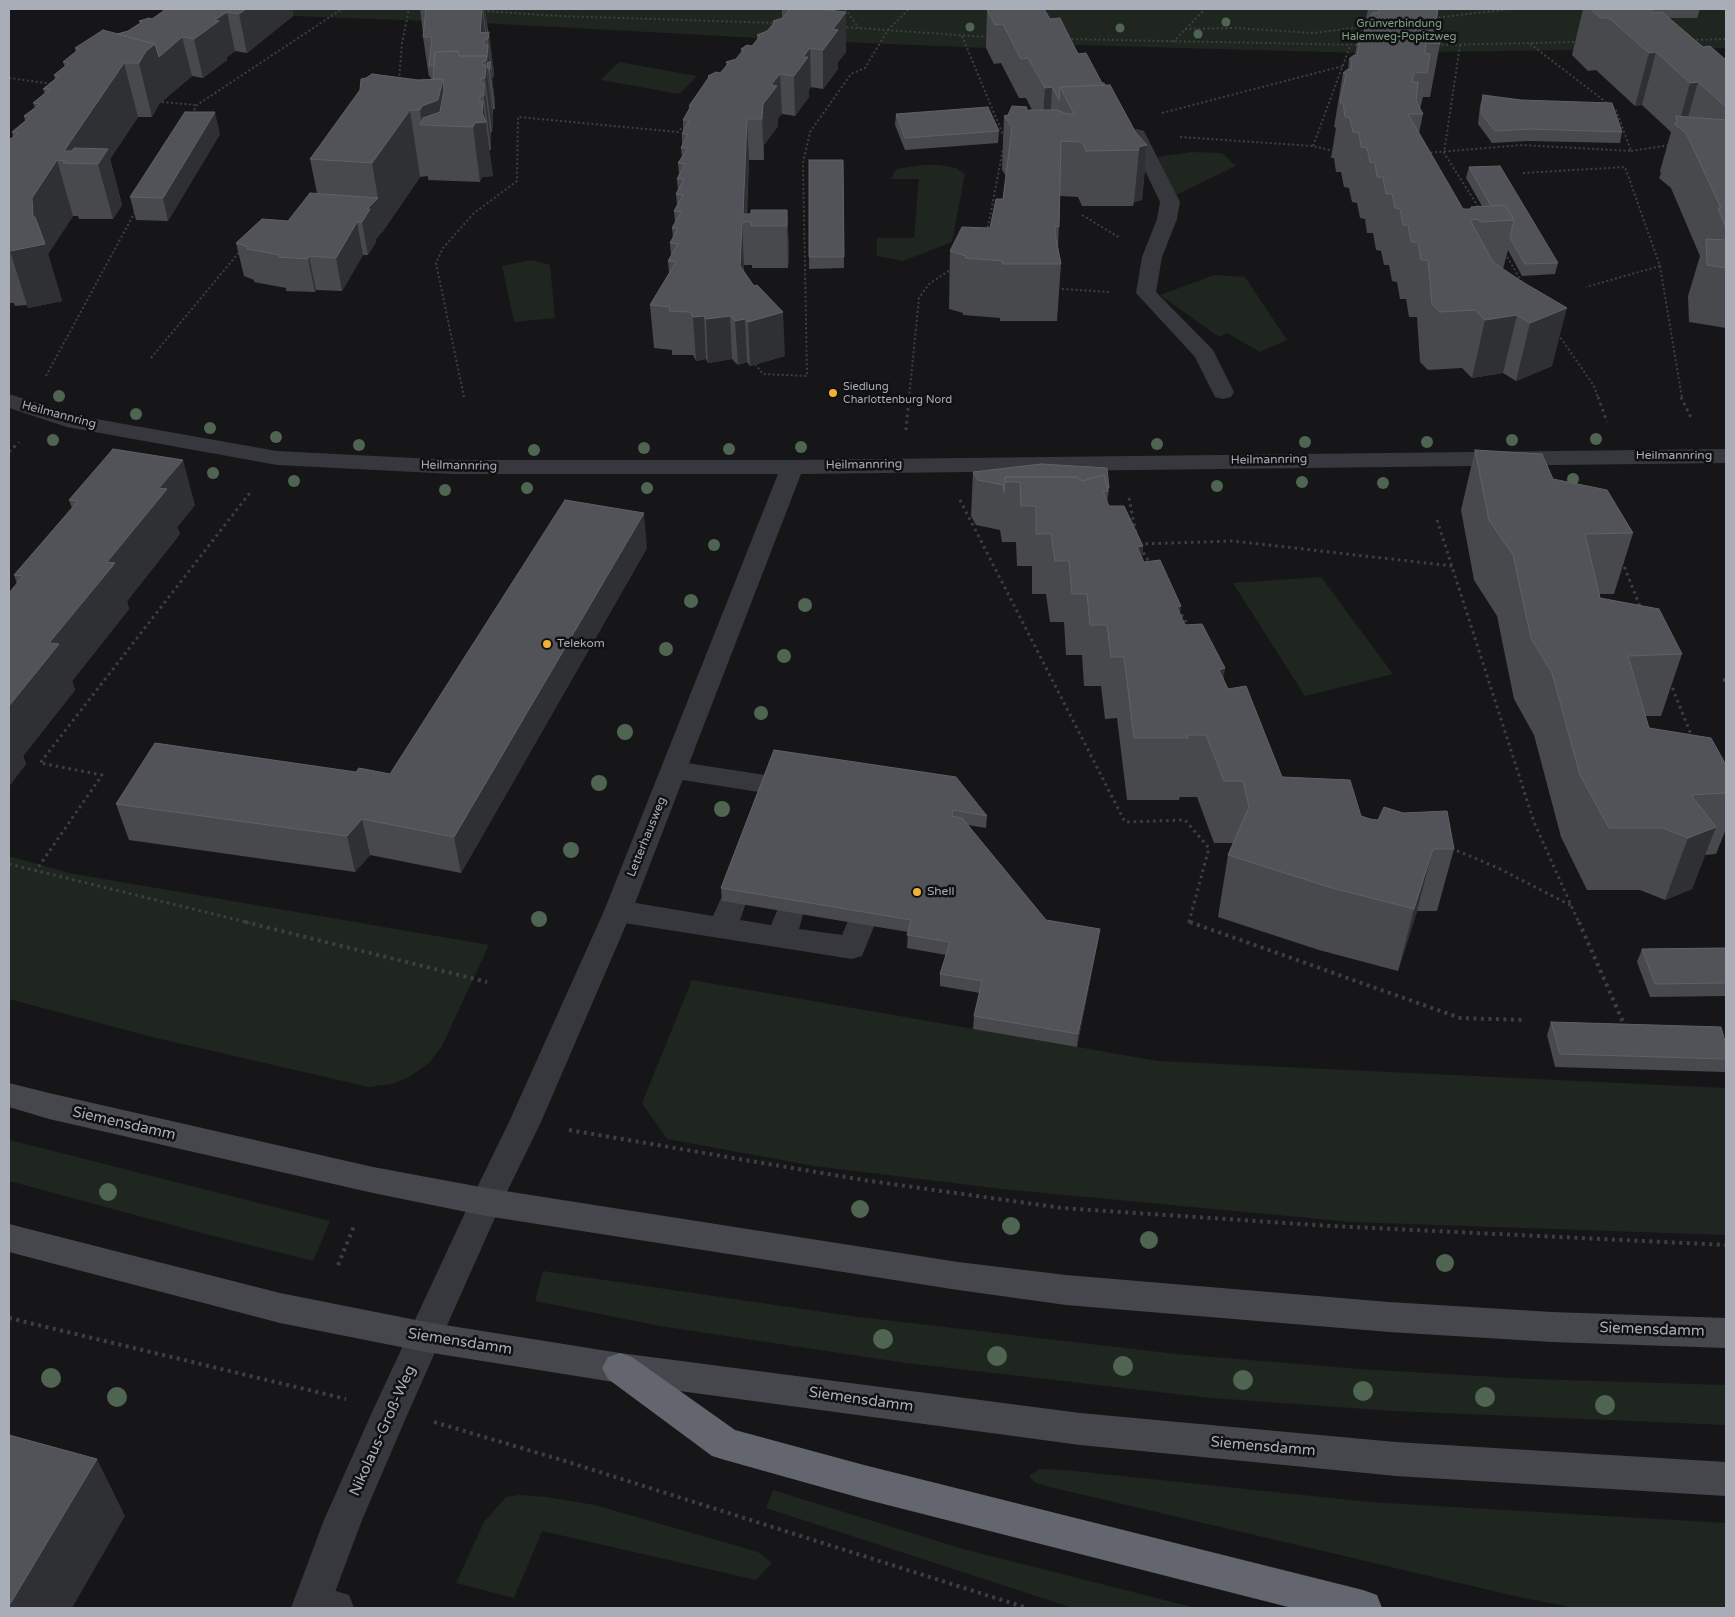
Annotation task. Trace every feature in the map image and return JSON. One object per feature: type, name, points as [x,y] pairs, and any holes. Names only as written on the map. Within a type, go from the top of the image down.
[{"type":"highway","points":[[620,1368],[725,1444],[864,1482],[1363,1608]]},
{"type":"main road","name":"Siemensdamm","points":[[9,1095],[49,1106],[326,1169],[486,1202],[852,1261],[1066,1290],[1398,1318],[1552,1327],[1726,1332]]},
{"type":"main road","name":"Siemensdamm","points":[[9,1238],[280,1308],[426,1338],[620,1368],[1080,1429],[1396,1459],[1726,1479]]},
{"type":"street","points":[[1137,134],[1170,202],[1167,219],[1152,257],[1146,294],[1205,355],[1223,392]]},
{"type":"street","name":"Heilmannring","points":[[9,401],[75,422],[277,458],[454,467],[793,467],[902,464],[1726,456]]},
{"type":"street","name":"Letterhausweg","points":[[486,1202],[525,1122],[618,911],[780,495],[793,467]]},
{"type":"street","points":[[674,770],[765,784]]},
{"type":"street","points":[[618,911],[727,915],[786,924],[852,948],[860,924]]},
{"type":"street","name":"Nikolaus-Groß-Weg","points":[[319,1606],[343,1520],[486,1202]]},
{"type":"path","points":[[187,122],[197,105],[342,9]]},
{"type":"path","points":[[398,86],[402,43],[409,9]]},
{"type":"path","points":[[846,9],[859,28]]},
{"type":"path","points":[[755,364],[763,374],[807,376],[803,163],[810,132],[851,74],[865,68],[888,30],[909,9]]},
{"type":"path","points":[[1172,42],[1205,9]]},
{"type":"path","points":[[1432,18],[1511,9]]},
{"type":"path","points":[[480,11],[559,16],[777,23]]},
{"type":"path","points":[[1185,29],[1234,28],[1313,33],[1372,26]]},
{"type":"path","points":[[841,27],[990,37]]},
{"type":"path","points":[[962,36],[1005,139]]},
{"type":"path","points":[[1067,39],[1370,45]]},
{"type":"path","points":[[1690,40],[1726,39]]},
{"type":"path","points":[[1430,45],[1585,42]]},
{"type":"path","points":[[1529,43],[1616,110],[1631,151]]},
{"type":"path","points":[[1460,45],[1444,153],[1480,210]]},
{"type":"path","points":[[1313,146],[1350,46]]},
{"type":"path","points":[[1160,113],[1343,66]]},
{"type":"path","points":[[9,78],[54,85]]},
{"type":"path","points":[[162,102],[197,105]]},
{"type":"path","points":[[464,397],[436,262],[443,248],[474,213],[517,181],[518,117],[678,132],[692,119]]},
{"type":"path","points":[[1137,134],[1313,146],[1333,151]]},
{"type":"path","points":[[1425,152],[1444,153],[1522,145],[1631,151],[1658,145],[1675,144]]},
{"type":"path","points":[[986,238],[1004,148]]},
{"type":"path","points":[[1523,173],[1573,168],[1625,167],[1660,266],[1680,394],[1698,431],[1686,457]]},
{"type":"path","points":[[45,378],[138,207]]},
{"type":"path","points":[[151,358],[238,251],[247,247]]},
{"type":"path","points":[[1504,252],[1524,286]]},
{"type":"path","points":[[902,464],[919,298],[929,284],[961,263]]},
{"type":"path","points":[[1586,287],[1660,266]]},
{"type":"path","points":[[1062,289],[1146,294]]},
{"type":"path","points":[[1556,332],[1594,386],[1620,457]]},
{"type":"path","points":[[910,398],[949,397]]},
{"type":"path","points":[[35,872],[102,775],[40,763],[277,458]]},
{"type":"path","points":[[1122,462],[1138,544],[1154,569]]},
{"type":"path","points":[[956,464],[960,503],[1125,822],[1185,820],[1209,848],[1189,922],[1460,1018],[1526,1020]]},
{"type":"path","points":[[1437,520],[1534,822],[1623,1022]]},
{"type":"path","points":[[1138,544],[1233,541],[1452,566]]},
{"type":"path","points":[[1136,555],[1144,553]]},
{"type":"path","points":[[1622,560],[1643,613]]},
{"type":"path","points":[[1174,601],[1193,633]]},
{"type":"path","points":[[1170,611],[1179,610]]},
{"type":"path","points":[[1667,673],[1695,744]]},
{"type":"path","points":[[1447,846],[1498,868],[1572,906]]},
{"type":"path","points":[[9,864],[35,872],[487,982]]},
{"type":"path","points":[[611,1137],[864,1180],[1062,1208],[1331,1226],[1726,1245]]},
{"type":"path","points":[[338,1265],[354,1226]]},
{"type":"path","points":[[9,1318],[391,1410],[565,1461],[1027,1608]]},
{"type":"green space","name":"Grünverbindung Halemweg-Popitzweg","points":[[259,9],[1726,9],[1726,48],[1360,53],[1040,44],[986,48],[482,23],[293,16]]},
{"type":"green space","points":[[619,62],[697,76],[679,94],[601,80]]},
{"type":"green space","points":[[1191,152],[1222,153],[1236,166],[1176,195],[1157,157]]},
{"type":"green space","points":[[922,165],[956,168],[965,174],[952,242],[903,261],[877,256],[877,238],[914,238],[919,179],[891,179],[896,169]]},
{"type":"green space","points":[[531,260],[550,265],[555,318],[514,322],[502,266]]},
{"type":"green space","points":[[1214,275],[1245,277],[1287,340],[1260,352],[1227,333],[1219,337],[1160,295]]},
{"type":"green space","points":[[1321,577],[1393,674],[1305,696],[1233,583]]},
{"type":"green space","points":[[9,856],[69,873],[489,945],[442,1046],[429,1063],[409,1077],[392,1084],[369,1087],[156,1038],[9,999]]},
{"type":"green space","points":[[692,980],[1158,1061],[1726,1088],[1726,1235],[1351,1222],[1002,1189],[814,1166],[667,1139],[642,1103]]},
{"type":"green space","points":[[9,1140],[330,1221],[313,1261],[202,1233],[9,1181]]},
{"type":"green space","points":[[543,1271],[851,1316],[1176,1354],[1359,1369],[1532,1379],[1726,1385],[1726,1425],[1393,1411],[1211,1398],[906,1363],[660,1326],[535,1301]]},
{"type":"green space","points":[[1039,1469],[1065,1470],[1369,1502],[1726,1523],[1726,1608],[1576,1608],[1523,1598],[1050,1487],[1034,1482],[1029,1476]]},
{"type":"green space","points":[[773,1490],[963,1549],[1196,1608],[1073,1608],[766,1508]]},
{"type":"green space","points":[[519,1495],[546,1497],[595,1505],[758,1552],[772,1563],[756,1580],[542,1531],[514,1598],[456,1583],[484,1522],[506,1497]]},
{"type":"building","points":[[163,9],[246,9],[239,14],[227,12],[215,20],[219,21],[194,39],[182,37],[159,57],[155,44],[117,34],[128,31],[142,22],[139,21],[152,19],[165,10]]},
{"type":"building","points":[[426,9],[482,9],[480,33],[489,32],[488,39],[484,39],[484,45],[488,45],[487,57],[459,56],[458,51],[435,52],[434,66],[429,66],[432,37],[423,37]]},
{"type":"building","points":[[786,9],[818,9],[846,12],[833,29],[838,30],[823,50],[810,48],[803,57],[808,57],[794,76],[780,74],[771,85],[777,86],[763,104],[762,119],[747,119],[743,214],[751,214],[751,210],[787,210],[787,226],[751,226],[751,222],[742,222],[740,266],[754,286],[757,285],[783,312],[748,322],[745,319],[735,321],[730,316],[706,319],[704,316],[693,317],[690,312],[669,311],[670,307],[650,305],[676,262],[668,261],[678,244],[670,243],[678,228],[672,228],[681,212],[674,211],[683,195],[676,194],[684,179],[677,179],[685,164],[678,163],[688,148],[681,148],[688,134],[682,134],[689,120],[683,120],[691,106],[689,106],[708,76],[716,72],[720,73],[729,63],[726,62],[736,59],[744,49],[741,49],[747,45],[752,46],[760,36],[757,35],[767,31],[775,22],[773,21],[783,18],[789,10]]},
{"type":"building","points":[[987,9],[1044,9],[1050,19],[1060,18],[1078,54],[1086,53],[1102,83],[1105,85],[1060,87],[1059,100],[1052,87],[1045,88],[1028,58],[1021,59],[1003,24],[995,25]]},
{"type":"building","points":[[1379,9],[1438,9],[1436,24],[1443,24],[1440,44],[1426,43],[1425,53],[1430,54],[1427,73],[1414,72],[1412,82],[1418,82],[1416,101],[1423,114],[1408,114],[1463,209],[1505,205],[1514,220],[1480,222],[1478,219],[1470,220],[1493,262],[1567,308],[1530,323],[1517,315],[1485,320],[1475,310],[1440,312],[1432,304],[1428,260],[1421,260],[1418,242],[1411,242],[1408,225],[1403,225],[1400,209],[1395,208],[1392,194],[1386,194],[1383,177],[1377,177],[1375,163],[1370,162],[1367,148],[1361,147],[1359,133],[1353,132],[1350,118],[1345,117],[1343,103],[1340,103],[1346,74],[1343,73],[1348,69],[1351,70],[1352,59],[1349,59],[1354,55],[1357,56],[1359,45],[1357,44],[1362,40],[1365,41],[1367,31],[1364,30],[1369,26],[1372,27],[1373,17],[1370,16],[1374,12],[1378,13]]},
{"type":"building","points":[[1590,9],[1649,9],[1654,13],[1662,12],[1703,47],[1710,46],[1726,60],[1726,107],[1698,82],[1690,83],[1656,52],[1649,53],[1609,18],[1601,18]]},
{"type":"building","points":[[103,30],[155,44],[146,51],[139,63],[124,63],[64,151],[72,151],[74,148],[108,149],[98,164],[63,163],[65,161],[57,160],[32,198],[33,217],[35,217],[45,244],[10,251],[9,140],[18,133],[12,132],[30,117],[24,116],[40,104],[33,103],[50,89],[43,89],[59,76],[54,75],[69,63],[63,62],[79,49],[75,48]]},
{"type":"building","points":[[458,51],[459,56],[487,56],[486,61],[483,61],[482,65],[486,65],[485,78],[481,78],[481,83],[484,83],[484,96],[480,96],[480,101],[483,101],[482,113],[486,122],[475,123],[473,127],[420,125],[423,118],[440,112],[444,90],[443,79],[433,79],[435,52]]},
{"type":"building","points":[[490,62],[490,69],[488,69],[487,63]]},
{"type":"building","points":[[372,74],[418,80],[443,79],[438,100],[422,106],[420,110],[410,110],[372,163],[310,159],[360,90],[361,79]]},
{"type":"building","points":[[1110,85],[1136,133],[1147,145],[1138,147],[1139,150],[1086,151],[1082,142],[1061,141],[1059,227],[1055,226],[1055,234],[1061,264],[1002,264],[1003,261],[965,258],[966,256],[950,251],[962,227],[990,228],[996,199],[1003,199],[1012,127],[1004,116],[1008,115],[1012,106],[1027,107],[1026,110],[1057,110],[1067,114],[1074,114],[1060,87]]},
{"type":"building","points":[[1483,95],[1521,100],[1612,103],[1622,132],[1530,129],[1495,131],[1481,113]]},
{"type":"building","points":[[988,107],[999,131],[905,138],[896,114]]},
{"type":"building","points":[[185,112],[215,112],[163,198],[130,197]]},
{"type":"building","points":[[1676,116],[1726,120],[1726,228],[1718,208],[1721,208],[1686,133],[1674,124],[1677,123]]},
{"type":"building","points":[[809,160],[843,160],[844,257],[809,257]]},
{"type":"building","points":[[1500,166],[1558,263],[1525,264],[1510,238],[1514,220],[1505,205],[1491,206],[1469,167]]},
{"type":"building","points":[[310,193],[378,198],[367,209],[370,209],[362,222],[357,222],[336,258],[309,256],[308,259],[279,257],[280,255],[247,249],[248,247],[236,243],[262,219],[288,221]]},
{"type":"building","points":[[1706,239],[1726,240],[1726,268],[1707,265]]},
{"type":"building","points":[[113,449],[183,460],[159,488],[167,489],[107,562],[115,563],[49,643],[59,644],[9,706],[9,593],[23,576],[14,575],[78,501],[69,500]]},
{"type":"building","points":[[1475,450],[1542,454],[1553,479],[1607,490],[1633,533],[1585,534],[1600,598],[1659,609],[1682,654],[1628,656],[1649,728],[1711,738],[1726,765],[1726,793],[1691,795],[1716,827],[1688,838],[1663,828],[1609,828],[1580,775],[1552,673],[1531,638],[1513,555],[1489,520]]},
{"type":"building","points":[[1041,464],[1107,468],[1109,488],[1107,488],[1104,475],[1082,481],[1077,477],[1005,477],[1004,492],[1003,485],[978,480],[973,472]]},
{"type":"building","points":[[1104,475],[1108,491],[1103,492],[1109,506],[1124,506],[1143,546],[1137,547],[1144,562],[1160,560],[1181,606],[1177,607],[1185,625],[1202,624],[1225,668],[1219,670],[1228,689],[1246,686],[1282,777],[1350,780],[1361,816],[1370,819],[1378,820],[1384,807],[1403,813],[1447,811],[1454,849],[1433,849],[1414,909],[1332,888],[1228,855],[1249,807],[1243,781],[1224,781],[1206,735],[1187,735],[1188,738],[1134,738],[1124,657],[1111,657],[1107,625],[1090,625],[1087,594],[1072,594],[1069,561],[1055,561],[1051,534],[1036,534],[1036,506],[1021,506],[1020,482],[1005,482],[1005,477],[1077,477],[1082,481]]},
{"type":"building","points":[[565,500],[644,513],[454,837],[362,819],[347,836],[116,804],[155,743],[356,772],[359,768],[390,774]]},
{"type":"building","points":[[774,750],[956,777],[987,816],[953,810],[952,816],[962,818],[1046,920],[1100,929],[1078,1034],[974,1016],[982,981],[940,974],[950,942],[907,935],[911,920],[721,888]]},
{"type":"building","points":[[1726,948],[1726,983],[1655,984],[1642,949]]},
{"type":"building","points":[[1551,1022],[1721,1027],[1726,1045],[1726,1059],[1560,1054]]},
{"type":"building","points":[[9,1435],[97,1459],[9,1606]]},
{"type":"place","name":"Siedlung Charlottenburg Nord","points":[[833,393]]},
{"type":"place","name":"Telekom","points":[[547,644]]},
{"type":"place","name":"Shell","points":[[917,892]]}]
